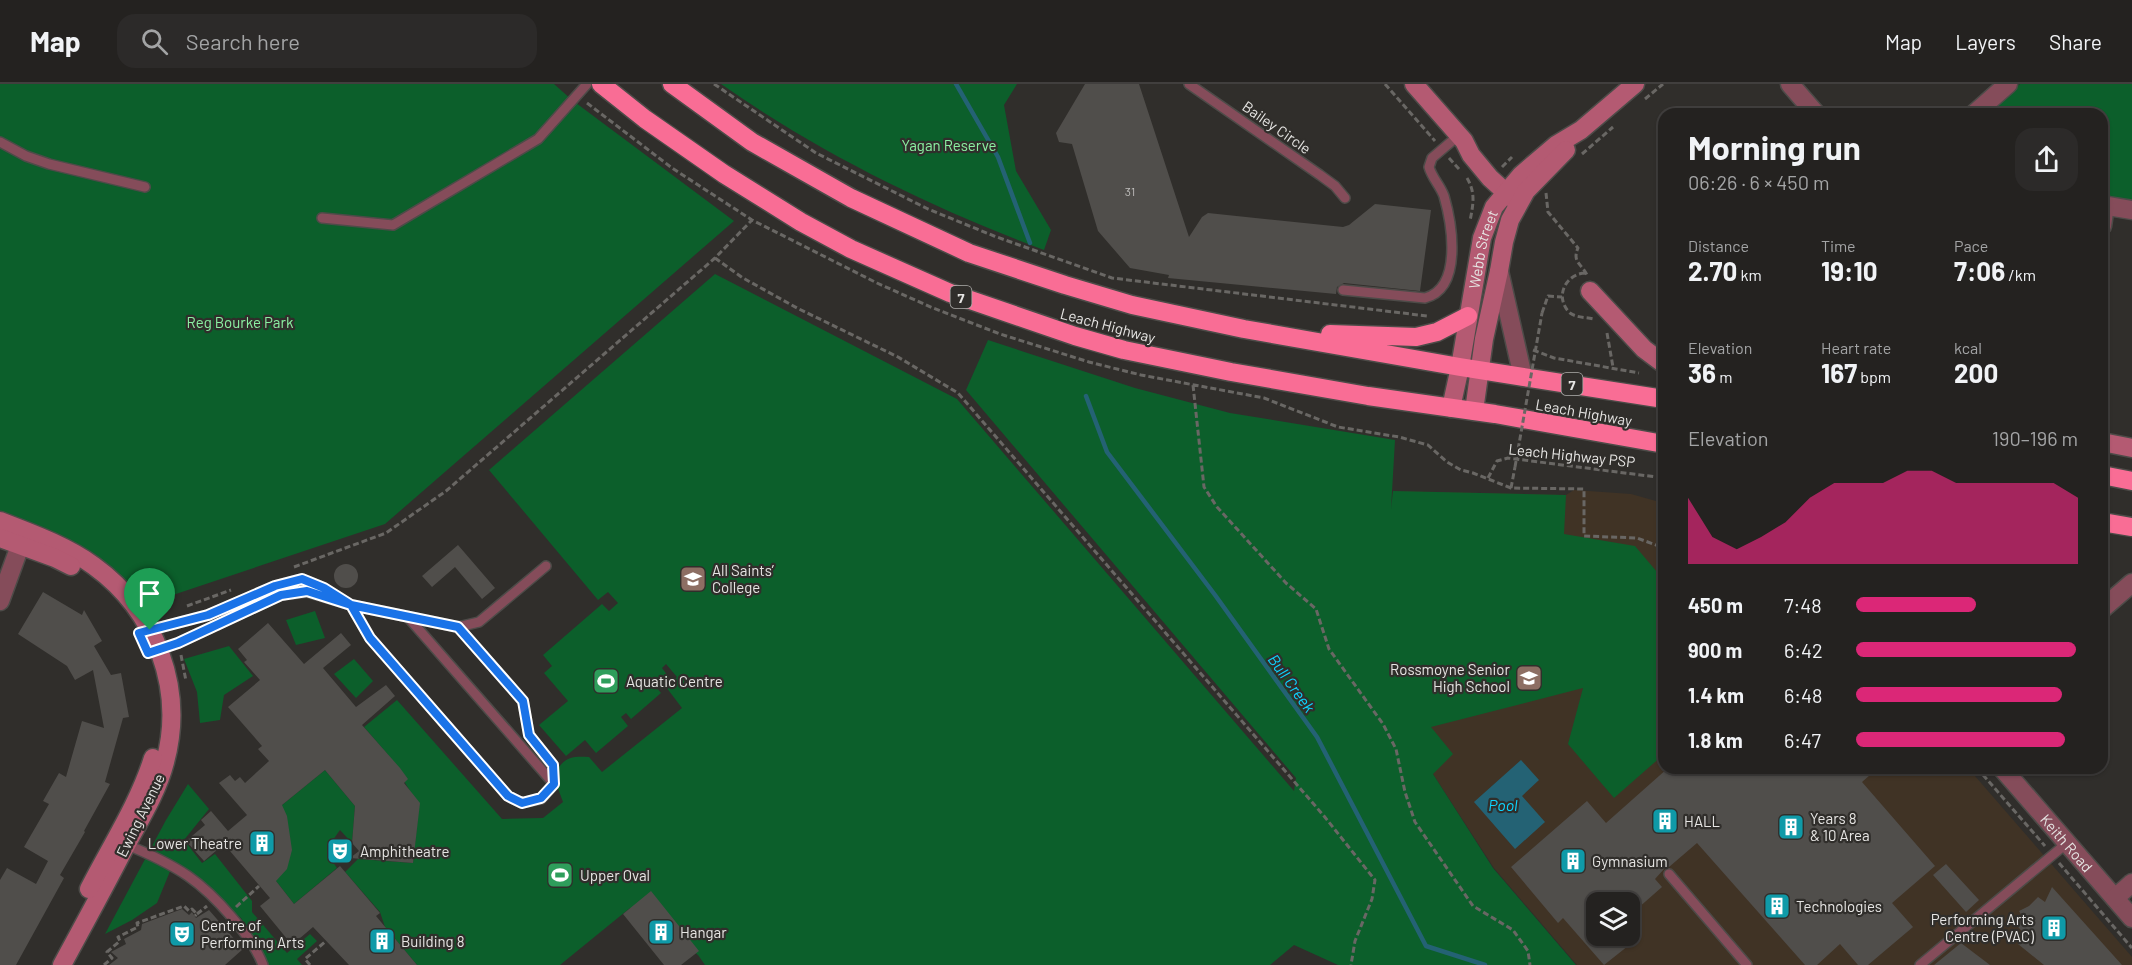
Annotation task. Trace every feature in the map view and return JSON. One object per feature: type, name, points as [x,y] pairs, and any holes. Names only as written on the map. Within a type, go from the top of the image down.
[{"type":"highway","name":"Leach Highway","points":[[601,84],[645,119],[724,174],[801,222],[851,249],[950,293],[1074,336],[1124,350],[1231,372],[1658,443]]},
{"type":"highway","name":"Leach Highway","points":[[672,84],[752,142],[862,203],[969,253],[1065,285],[1132,305],[1244,329],[1460,367],[1658,398]]},
{"type":"highway","points":[[1244,329],[1416,337],[1437,332],[1468,316]]},
{"type":"highway","points":[[2108,476],[2132,481]]},
{"type":"highway","points":[[2108,523],[2132,527]]},
{"type":"street","points":[[1414,84],[1461,138],[1471,155],[1515,192]]},
{"type":"street","name":"Webb Street","points":[[1450,408],[1460,367],[1482,238],[1487,221],[1556,145],[1581,130],[1635,84]]},
{"type":"street","points":[[1790,84],[1811,108]]},
{"type":"street","points":[[1981,108],[2008,84]]},
{"type":"street","points":[[1461,138],[1477,149],[1498,170],[1515,192]]},
{"type":"street","name":"Webb Street","points":[[1474,411],[1484,339],[1515,192]]},
{"type":"street","points":[[2108,206],[2132,210]]},
{"type":"street","name":"Webb Street","points":[[1500,271],[1523,377]]},
{"type":"street","points":[[1590,291],[1644,349],[1658,360]]},
{"type":"street","points":[[2108,443],[2132,448]]},
{"type":"street","name":"Ewing Avenue","points":[[0,521],[22,538],[83,572],[102,587],[145,632],[154,651],[160,723],[157,746],[121,842],[62,965]]},
{"type":"street","name":"Ewing Avenue","points":[[0,538],[22,538]]},
{"type":"street","points":[[0,601],[22,538]]},
{"type":"street","points":[[2108,604],[2132,583]]},
{"type":"street","name":"Keith Road","points":[[2007,774],[2132,918]]},
{"type":"street","name":"Ewing Avenue","points":[[50,965],[121,842]]},
{"type":"street","points":[[2115,898],[2132,883]]},
{"type":"lane","points":[[322,218],[393,225],[538,140],[587,84]]},
{"type":"lane","name":"Bailey Circle","points":[[1189,84],[1320,175],[1335,186],[1345,198]]},
{"type":"lane","points":[[1343,290],[1425,298],[1435,296],[1443,287],[1448,278],[1451,228],[1444,196],[1429,167],[1432,158],[1461,138]]},
{"type":"lane","points":[[0,141],[26,156],[49,164],[145,187]]},
{"type":"lane","points":[[154,651],[178,643],[281,595],[307,591],[351,605],[458,627],[479,622],[546,566]]},
{"type":"lane","points":[[145,632],[208,615],[275,586],[302,579],[324,588],[351,605],[370,638],[508,796],[522,803],[541,798],[554,784],[553,765],[529,735],[523,701],[458,627]]},
{"type":"lane","points":[[407,616],[554,784]]},
{"type":"lane","points":[[121,842],[190,877],[251,940],[263,965]]},
{"type":"lane","points":[[1920,965],[2067,843]]},
{"type":"lane","points":[[1670,874],[1747,965]]},
{"type":"path","points":[[714,84],[816,153],[928,209],[994,236],[1112,278],[1430,317]]},
{"type":"path","points":[[1385,84],[1468,180],[1474,198],[1468,226]]},
{"type":"path","points":[[1637,106],[1663,84]]},
{"type":"path","points":[[1575,159],[1619,122]]},
{"type":"path","points":[[1498,170],[1512,157]]},
{"type":"path","points":[[1546,188],[1548,212],[1578,248],[1575,258],[1586,273],[1590,291]]},
{"type":"path","points":[[288,569],[386,533],[446,491],[715,258],[752,220]]},
{"type":"path","points":[[715,258],[743,278],[797,308],[898,357],[958,393],[1324,816],[1374,880],[1372,899],[1355,941],[1351,965]]},
{"type":"path","points":[[1562,297],[1548,296],[1542,313],[1511,488],[1584,489],[1584,536],[1637,538],[1658,546]]},
{"type":"path","points":[[1531,348],[1554,358],[1639,373]]},
{"type":"path","points":[[1193,385],[1204,487],[1217,507],[1286,583],[1316,609],[1329,649],[1383,724],[1396,749],[1405,792],[1415,822],[1473,906],[1513,930],[1528,951],[1530,965]]},
{"type":"path","name":"Leach Highway PSP","points":[[1511,488],[1488,478],[1497,461],[1508,458],[1658,477]]},
{"type":"path","points":[[178,610],[233,589]]},
{"type":"path","points":[[232,910],[259,886]]},
{"type":"path","points":[[104,965],[112,958],[107,951],[120,941],[118,937],[138,927],[137,923],[184,906],[189,911],[192,909],[197,914],[195,916]]},
{"type":"path","points":[[310,965],[305,959],[326,941]]},
{"type":"shaded area","name":"Rossmoyne Senior High School","points":[[1574,490],[1631,494],[1658,502],[1658,774],[1973,774],[2132,957],[2132,965],[1577,965],[1494,868],[1433,774],[1393,491],[1566,495]]},
{"type":"green space","name":"Reg Bourke Park","points":[[0,84],[554,84],[572,100],[734,221],[385,524],[146,604],[97,556],[0,512]]},
{"type":"green space","name":"Yagan Reserve","points":[[721,84],[1017,84],[1004,105],[1016,171],[1051,230],[1044,250],[960,216],[877,177],[798,133]]},
{"type":"green space","points":[[2020,84],[2132,84],[2132,201],[2108,197],[2108,108],[1992,108]]},
{"type":"green space","name":"All Saints’ College","points":[[715,274],[957,399],[1294,791],[1296,778],[966,390],[988,340],[1135,388],[1230,413],[1395,440],[1391,509],[1393,491],[1566,495],[1564,534],[1635,546],[1658,573],[1658,759],[1614,798],[1568,744],[1583,688],[1431,727],[1453,754],[1433,774],[1493,868],[1576,965],[1338,965],[1294,945],[1270,965],[705,965],[698,955],[644,910],[630,908],[560,965],[417,965],[385,927],[380,912],[345,872],[358,859],[413,863],[419,806],[389,756],[364,727],[397,700],[502,819],[543,818],[563,802],[553,775],[564,762],[576,757],[589,757],[602,772],[682,708],[666,687],[677,677],[666,664],[662,668],[668,676],[656,687],[661,693],[631,719],[626,713],[621,717],[628,726],[596,753],[585,740],[566,756],[539,725],[568,701],[544,673],[552,666],[543,655],[602,604],[609,611],[618,603],[608,592],[598,600],[489,470]]},
{"type":"green space","points":[[315,611],[325,638],[296,645],[286,620]]},
{"type":"green space","points":[[229,646],[253,676],[224,695],[220,720],[200,723],[197,692],[184,659]]},
{"type":"green space","points":[[354,659],[373,681],[356,698],[334,674]]},
{"type":"green space","points":[[325,770],[355,806],[352,843],[340,830],[333,840],[331,849],[337,868],[294,904],[276,881],[282,805]]},
{"type":"green space","points":[[188,784],[209,809],[184,840],[202,863],[215,854],[252,901],[252,912],[287,953],[310,934],[317,941],[297,959],[302,965],[268,965],[241,918],[187,872],[173,864],[157,903],[132,920],[105,934],[166,820]]},
{"type":"water","name":"Pool","points":[[1521,760],[1539,780],[1522,796],[1545,822],[1515,849],[1474,802]]},
{"type":"building","points":[[1085,84],[1139,84],[1189,237],[1202,217],[1208,213],[1343,227],[1349,225],[1375,204],[1431,210],[1420,291],[1344,283],[1337,287],[1336,294],[1168,278],[1169,275],[1130,268],[1098,231],[1072,144],[1059,142],[1056,133]]},
{"type":"building","points":[[458,545],[495,588],[482,599],[455,567],[432,587],[422,576]]},
{"type":"building","points":[[346,564],[351,565],[357,571],[357,581],[351,587],[346,588],[341,587],[335,581],[334,576],[335,571],[341,565]]},
{"type":"building","points":[[43,592],[82,615],[84,610],[102,641],[94,646],[111,675],[121,673],[129,717],[123,718],[105,782],[110,784],[60,875],[64,878],[16,965],[0,965],[0,880],[7,868],[36,884],[48,861],[24,847],[49,804],[43,801],[59,773],[66,777],[82,721],[104,728],[93,670],[75,680],[67,666],[18,634]]},
{"type":"building","points":[[268,623],[304,664],[341,633],[351,645],[323,668],[356,707],[386,685],[395,696],[362,725],[400,768],[408,779],[404,783],[420,803],[413,863],[350,858],[359,851],[352,843],[355,806],[325,770],[282,805],[287,816],[292,850],[287,869],[276,881],[294,904],[340,866],[380,913],[376,916],[417,965],[349,965],[313,927],[292,945],[260,906],[270,898],[224,844],[204,861],[186,841],[205,825],[201,820],[211,811],[228,831],[247,815],[219,783],[230,775],[235,781],[240,777],[245,783],[269,761],[258,749],[262,746],[228,707],[260,680],[244,662],[247,660],[238,649]]},
{"type":"building","points":[[1661,774],[1871,774],[1862,782],[1935,866],[1892,903],[1913,927],[1868,965],[1858,965],[1840,944],[1817,965],[1805,965],[1697,843],[1655,879],[1662,887],[1640,906],[1640,892],[1586,892],[1586,944],[1563,918],[1558,923],[1511,867],[1587,801],[1606,823]]},
{"type":"building","points":[[1946,864],[1979,900],[1966,912],[1933,875]]},
{"type":"building","name":"Performing Arts Centre (PVAC)","points":[[2052,887],[2122,965],[2044,965],[2018,944],[2025,935],[2013,921],[2023,918],[2019,911],[2029,906],[2038,897],[2045,902]]},
{"type":"building","name":"Hangar","points":[[651,891],[699,951],[681,965],[664,965],[623,914]]},
{"type":"building","name":"Centre of Performing Arts","points":[[182,909],[189,915],[192,912],[196,918],[209,910],[243,949],[225,965],[109,965],[118,958],[111,952],[126,944],[124,939],[141,930],[142,924]]},
{"type":"building","points":[[1961,943],[1990,965],[1934,965]]},
{"type":"building","points":[[1587,946],[1628,946],[1604,965]]},
{"type":"waterway","name":"Bull Creek","points":[[956,84],[998,157],[1030,243]]},
{"type":"waterway","name":"Bull Creek","points":[[1086,396],[1107,452],[1215,595],[1317,737],[1426,946],[1485,965]]},
{"type":"place","name":"All Saints’ College","points":[[693,579]]},
{"type":"place","name":"Rossmoyne Senior High School","points":[[1529,678]]},
{"type":"place","name":"Aquatic Centre","points":[[606,681]]},
{"type":"place","name":"HALL","points":[[1665,821]]},
{"type":"place","name":"Years 8 & 10 Area","points":[[1791,827]]},
{"type":"place","name":"Lower Theatre","points":[[262,843]]},
{"type":"place","name":"Amphitheatre","points":[[340,851]]},
{"type":"place","name":"Gymnasium","points":[[1573,861]]},
{"type":"place","name":"Upper Oval","points":[[560,875]]},
{"type":"place","name":"Technologies","points":[[1777,906]]},
{"type":"place","name":"Performing Arts Centre (PVAC)","points":[[2054,928]]},
{"type":"place","name":"Hangar","points":[[661,932]]},
{"type":"place","name":"Centre of Performing Arts","points":[[182,934]]},
{"type":"place","name":"Building 8","points":[[382,941]]},
{"type":"route","points":[[150,630],[139,633],[148,653],[178,643],[281,595],[307,591],[351,605],[458,627],[523,701],[529,735],[553,765],[554,784],[541,798],[522,803],[508,796],[370,638],[351,605],[324,588],[302,579],[275,586],[208,615],[173,626],[150,630]]}]
